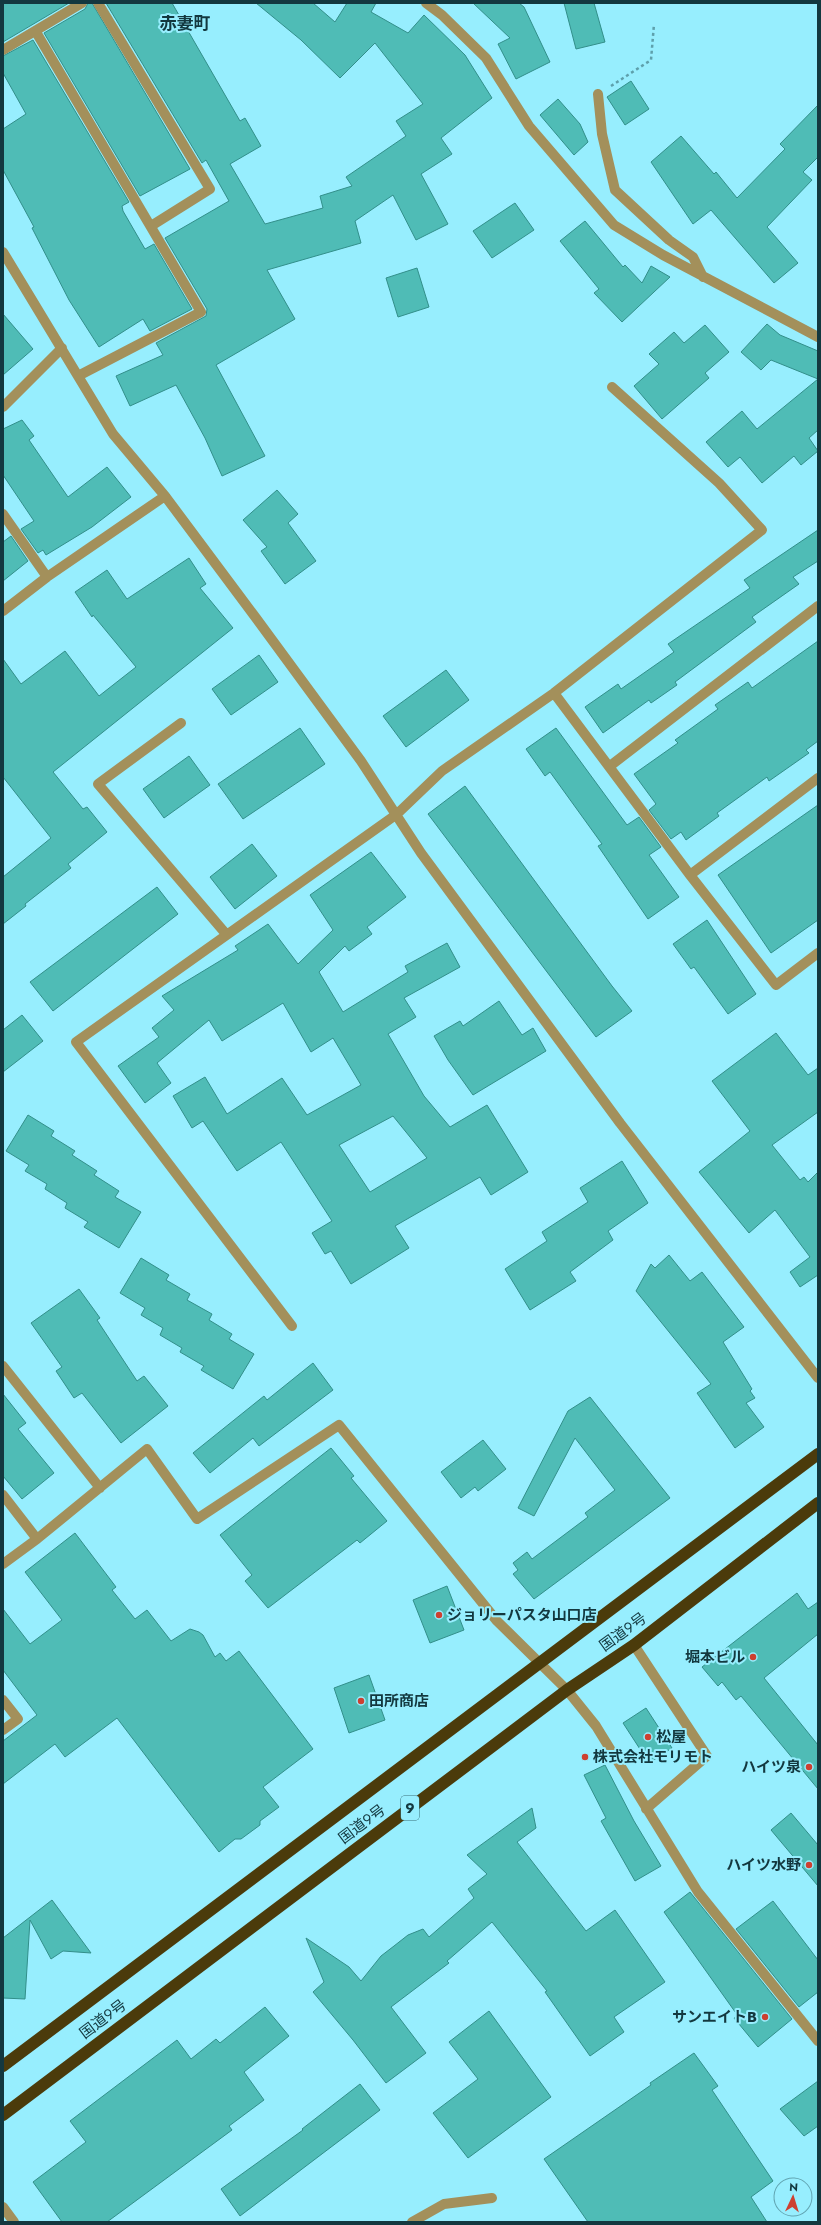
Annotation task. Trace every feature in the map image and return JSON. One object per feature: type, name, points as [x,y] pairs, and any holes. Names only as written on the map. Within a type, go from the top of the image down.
[{"type":"highway","name":"国道9号","points":[[3,2066],[818,1454]]},
{"type":"highway","name":"国道9号","points":[[3,2115],[567,1690],[634,1645],[818,1503]]},
{"type":"street","points":[[3,50],[36,32],[82,3]]},
{"type":"street","points":[[98,3],[210,189],[151,226]]},
{"type":"street","points":[[426,3],[442,14],[486,58],[529,126],[614,225],[662,256],[818,337]]},
{"type":"street","points":[[36,32],[201,312],[78,376]]},
{"type":"street","points":[[598,94],[602,134],[615,190],[669,240],[693,257],[703,277]]},
{"type":"street","points":[[3,252],[113,434],[165,496],[256,618],[397,814],[421,853],[620,1123],[818,1378]]},
{"type":"street","points":[[3,407],[62,348]]},
{"type":"street","points":[[292,1326],[76,1042],[397,814],[442,772],[554,693],[762,530],[719,483],[612,387]]},
{"type":"street","points":[[3,610],[47,577],[165,496]]},
{"type":"street","points":[[3,514],[47,577]]},
{"type":"street","points":[[610,766],[818,606]]},
{"type":"street","points":[[554,693],[776,986],[818,953]]},
{"type":"street","points":[[181,723],[98,784],[226,934]]},
{"type":"street","points":[[690,874],[818,778]]},
{"type":"street","points":[[3,1366],[100,1488]]},
{"type":"street","points":[[3,1564],[37,1539],[148,1449],[197,1519],[339,1425],[497,1621],[567,1690],[596,1726],[698,1892],[818,2041]]},
{"type":"street","points":[[3,1495],[37,1539]]},
{"type":"street","points":[[634,1645],[707,1756],[646,1808]]},
{"type":"street","points":[[3,1700],[18,1719],[3,1730]]},
{"type":"street","points":[[412,2222],[444,2204],[492,2198]]},
{"type":"street","points":[[3,2207],[14,2222]]},
{"type":"path","points":[[598,94],[651,60],[654,24]]},
{"type":"building","points":[[3,3],[69,3],[3,42]]},
{"type":"building","points":[[88,3],[92,3],[190,169],[140,196],[44,33],[85,9]]},
{"type":"building","points":[[106,3],[172,3],[240,121],[245,118],[261,146],[230,164],[265,224],[323,208],[320,196],[352,186],[346,177],[406,136],[396,121],[423,104],[375,43],[340,78],[301,40],[256,3],[313,3],[335,22],[347,3],[376,3],[371,12],[408,33],[424,15],[465,55],[492,98],[441,138],[452,154],[421,174],[448,224],[416,240],[393,195],[355,221],[361,243],[267,270],[295,319],[216,365],[265,456],[222,476],[205,438],[176,385],[130,406],[116,376],[163,355],[156,343],[206,316],[207,309],[165,238],[229,201],[206,160],[202,163]]},
{"type":"building","points":[[473,3],[519,3],[524,7],[550,62],[516,79],[498,44],[510,38]]},
{"type":"building","points":[[564,3],[594,3],[605,42],[576,49]]},
{"type":"building","points":[[33,40],[129,202],[122,206],[123,211],[145,249],[154,244],[192,309],[150,331],[143,319],[99,347],[69,300],[32,228],[34,227],[3,170],[3,129],[26,114],[3,73],[3,56]]},
{"type":"building","points":[[631,81],[649,109],[625,125],[607,97]]},
{"type":"building","points":[[558,99],[580,124],[588,142],[574,155],[540,115]]},
{"type":"building","points":[[818,105],[818,157],[803,172],[812,180],[767,227],[798,263],[774,283],[711,210],[693,224],[651,162],[681,136],[714,174],[716,172],[737,198],[785,149],[780,144]]},
{"type":"building","points":[[515,203],[534,230],[492,258],[473,231]]},
{"type":"building","points":[[585,221],[623,267],[625,265],[642,283],[651,266],[670,277],[622,322],[594,293],[599,289],[560,241]]},
{"type":"building","points":[[417,268],[429,307],[398,317],[386,278]]},
{"type":"building","points":[[3,314],[33,349],[3,375]]},
{"type":"building","points":[[767,324],[780,335],[818,351],[818,379],[771,360],[761,370],[741,352]]},
{"type":"building","points":[[705,325],[729,352],[705,373],[709,378],[662,419],[634,386],[659,364],[649,354],[674,332],[684,343]]},
{"type":"building","points":[[818,379],[818,430],[809,438],[818,451],[801,465],[794,456],[762,483],[740,457],[728,467],[706,442],[742,411],[757,429]]},
{"type":"building","points":[[22,420],[34,436],[29,440],[68,497],[107,467],[131,497],[92,527],[46,555],[43,550],[38,553],[21,529],[34,521],[3,475],[3,429]]},
{"type":"building","points":[[277,490],[298,514],[288,523],[316,561],[285,584],[261,551],[267,547],[243,520]]},
{"type":"building","points":[[818,530],[818,561],[793,577],[799,584],[752,617],[756,622],[675,682],[677,685],[651,703],[649,700],[603,733],[585,707],[618,684],[621,689],[674,652],[668,644],[750,588],[744,580]]},
{"type":"building","points":[[11,536],[28,561],[3,581],[3,542]]},
{"type":"building","points":[[189,558],[206,584],[200,588],[233,628],[53,772],[83,809],[87,807],[107,832],[68,864],[71,868],[25,904],[26,906],[3,924],[3,877],[51,838],[3,777],[3,659],[21,684],[65,651],[99,696],[136,667],[93,615],[92,617],[75,592],[107,570],[127,599]]},
{"type":"building","points":[[818,641],[818,741],[806,750],[809,753],[769,781],[767,777],[717,813],[719,816],[686,840],[681,832],[671,839],[649,810],[656,804],[634,774],[678,743],[675,740],[718,709],[715,705],[748,682],[752,688]]},
{"type":"building","points":[[259,655],[278,682],[231,715],[212,689]]},
{"type":"building","points":[[446,670],[469,700],[406,747],[383,716]]},
{"type":"building","points":[[300,728],[325,764],[243,819],[218,784]]},
{"type":"building","points":[[556,728],[627,825],[639,817],[661,847],[649,855],[679,897],[648,919],[598,846],[602,844],[550,772],[545,776],[526,749]]},
{"type":"building","points":[[189,756],[210,785],[164,818],[143,789]]},
{"type":"building","points":[[465,786],[632,1011],[596,1037],[428,814]]},
{"type":"building","points":[[818,805],[818,920],[771,953],[718,875]]},
{"type":"building","points":[[252,844],[277,876],[235,909],[210,877]]},
{"type":"building","points":[[371,852],[406,897],[367,927],[372,934],[349,951],[345,946],[319,972],[343,1012],[408,972],[405,966],[447,943],[460,967],[404,998],[416,1017],[388,1034],[424,1096],[450,1127],[487,1105],[528,1172],[491,1195],[480,1177],[395,1226],[409,1248],[351,1284],[331,1251],[325,1254],[312,1233],[332,1221],[281,1142],[237,1171],[203,1121],[192,1128],[173,1096],[205,1077],[227,1114],[282,1078],[307,1115],[361,1085],[333,1038],[311,1052],[283,1003],[222,1041],[209,1020],[157,1063],[171,1083],[145,1103],[118,1066],[159,1037],[152,1028],[174,1010],[162,996],[238,950],[235,946],[268,924],[298,964],[333,930],[310,895]],"holes":[[[393,1116],[427,1158],[370,1192],[339,1145]]]},
{"type":"building","points":[[157,887],[178,914],[53,1011],[30,982]]},
{"type":"building","points":[[707,920],[756,994],[728,1014],[694,967],[691,969],[673,944]]},
{"type":"building","points":[[499,1001],[522,1035],[533,1028],[546,1051],[473,1095],[448,1060],[434,1036],[460,1021],[463,1026]]},
{"type":"building","points":[[22,1015],[43,1041],[3,1072],[3,1030]]},
{"type":"building","points":[[776,1033],[808,1075],[818,1068],[818,1112],[772,1145],[800,1180],[804,1177],[808,1182],[818,1172],[818,1275],[800,1287],[790,1272],[810,1257],[775,1210],[749,1233],[699,1172],[750,1131],[712,1081]]},
{"type":"building","points":[[28,1115],[54,1131],[51,1136],[75,1151],[72,1155],[97,1171],[94,1175],[119,1191],[115,1197],[141,1212],[119,1248],[84,1227],[88,1222],[65,1208],[67,1203],[45,1189],[47,1184],[25,1171],[29,1165],[6,1151]]},
{"type":"building","points":[[622,1161],[648,1203],[608,1231],[613,1240],[570,1272],[576,1281],[530,1310],[505,1269],[547,1241],[542,1232],[588,1202],[580,1188]]},
{"type":"building","points":[[669,1255],[690,1281],[702,1272],[744,1327],[723,1342],[752,1389],[750,1391],[755,1398],[746,1403],[764,1427],[735,1448],[697,1393],[711,1384],[636,1291],[651,1264],[655,1268]]},
{"type":"building","points":[[141,1258],[169,1275],[166,1280],[190,1294],[187,1300],[212,1314],[209,1320],[232,1334],[229,1339],[254,1354],[233,1389],[201,1370],[204,1366],[180,1352],[182,1348],[160,1335],[163,1328],[141,1315],[145,1308],[120,1293]]},
{"type":"building","points":[[79,1289],[100,1318],[97,1320],[137,1381],[144,1376],[168,1406],[121,1443],[82,1393],[74,1398],[56,1371],[62,1367],[31,1323]]},
{"type":"building","points":[[313,1363],[333,1390],[259,1446],[253,1438],[210,1473],[193,1453],[264,1396],[267,1400]]},
{"type":"building","points":[[3,1394],[26,1423],[18,1429],[54,1473],[22,1499],[3,1476]]},
{"type":"building","points":[[590,1397],[670,1498],[534,1599],[513,1574],[518,1570],[513,1563],[527,1552],[532,1559],[588,1517],[585,1513],[615,1490],[575,1438],[534,1516],[518,1508],[568,1411]]},
{"type":"building","points":[[483,1440],[506,1469],[478,1491],[475,1487],[461,1498],[441,1472]]},
{"type":"building","points":[[331,1448],[354,1476],[351,1478],[387,1521],[360,1543],[357,1540],[268,1608],[245,1581],[252,1575],[220,1535]]},
{"type":"building","points":[[75,1533],[116,1587],[112,1590],[135,1619],[147,1610],[171,1641],[190,1629],[199,1632],[203,1635],[215,1657],[220,1653],[226,1661],[239,1651],[313,1749],[263,1787],[279,1807],[260,1821],[260,1825],[241,1839],[235,1839],[219,1852],[117,1718],[65,1757],[55,1744],[3,1784],[3,1741],[37,1715],[3,1670],[3,1609],[30,1644],[62,1620],[25,1572]]},
{"type":"building","name":"ジョリーパスタ山口店","points":[[447,1586],[464,1630],[430,1643],[413,1600]]},
{"type":"building","points":[[797,1593],[808,1609],[818,1602],[818,1634],[764,1678],[818,1745],[818,1789],[741,1696],[736,1700],[722,1682],[718,1686],[702,1667]]},
{"type":"building","points":[[369,1675],[385,1720],[349,1733],[334,1688]]},
{"type":"building","points":[[646,1708],[672,1748],[649,1763],[623,1723]]},
{"type":"building","points":[[605,1765],[634,1821],[661,1866],[635,1881],[601,1821],[606,1818],[584,1775]]},
{"type":"building","points":[[532,1808],[536,1828],[517,1842],[586,1931],[615,1910],[665,1982],[614,2017],[624,2032],[590,2056],[545,1992],[547,1991],[492,1922],[447,1961],[449,1963],[391,2007],[426,2053],[386,2083],[313,1992],[324,1982],[306,1938],[349,1967],[361,1981],[381,1956],[408,1935],[423,1929],[429,1937],[474,1898],[468,1889],[487,1874],[467,1855]]},
{"type":"building","name":"ハイツ水野","points":[[791,1813],[818,1845],[818,1886],[771,1830]]},
{"type":"building","points":[[690,1892],[792,2019],[758,2047],[734,2018],[738,2016],[664,1912]]},
{"type":"building","points":[[52,1900],[91,1953],[63,1951],[51,1959],[30,1920],[25,1999],[3,1998],[3,1938]]},
{"type":"building","points":[[773,1901],[818,1960],[818,1992],[799,2007],[736,1929]]},
{"type":"building","points":[[265,2007],[289,2036],[244,2072],[264,2100],[229,2126],[232,2130],[107,2222],[62,2222],[33,2182],[86,2142],[70,2121],[177,2040],[191,2059],[216,2039],[220,2043]]},
{"type":"building","points":[[489,2011],[551,2097],[468,2158],[433,2113],[478,2079],[449,2042]]},
{"type":"building","points":[[694,2053],[718,2086],[712,2090],[773,2181],[751,2197],[767,2222],[588,2222],[544,2159],[651,2085],[650,2083]]},
{"type":"building","points":[[818,2081],[818,2126],[804,2136],[780,2109]]},
{"type":"building","points":[[360,2084],[380,2110],[240,2216],[221,2189],[303,2130],[302,2129]]},
{"type":"place","name":"ジョリーパスタ山口店","points":[[439,1615]]},
{"type":"place","name":"堀本ビル","points":[[753,1657]]},
{"type":"place","name":"田所商店","points":[[361,1701]]},
{"type":"place","name":"松屋","points":[[648,1737]]},
{"type":"place","name":"株式会社モリモト","points":[[585,1757]]},
{"type":"place","name":"ハイツ泉","points":[[809,1767]]},
{"type":"place","name":"ハイツ水野","points":[[809,1865]]},
{"type":"place","name":"サンエイトB","points":[[765,2017]]},
{"type":"district","name":"赤妻町","points":[[185,23]]}]
